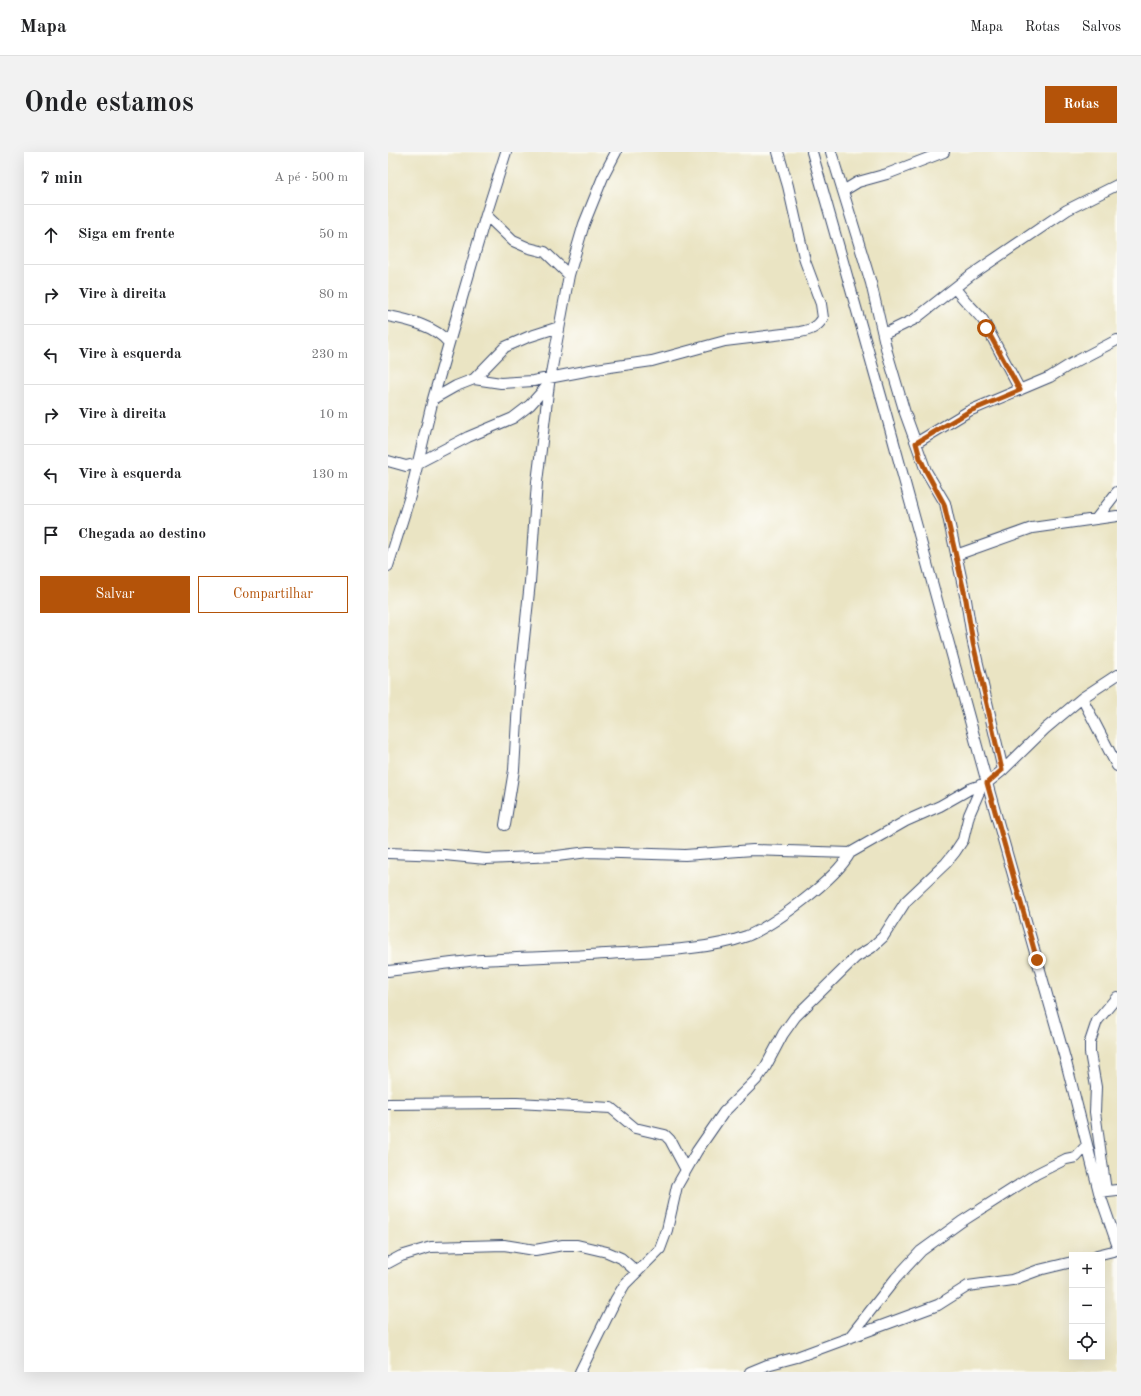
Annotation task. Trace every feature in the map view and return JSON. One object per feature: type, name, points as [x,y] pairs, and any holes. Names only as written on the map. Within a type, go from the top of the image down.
[{"type":"street","points":[[388,566],[410,496],[433,399],[486,215],[506,152]]},
{"type":"street","points":[[505,825],[514,770],[519,686],[530,582],[537,482],[550,381],[569,275],[587,217],[603,177],[616,152]]},
{"type":"street","points":[[474,379],[501,383],[550,381],[596,369],[652,361],[725,341],[800,332],[810,330],[816,326],[823,318],[821,304],[805,261],[788,186],[778,152]]},
{"type":"street","points":[[812,152],[883,403],[983,784],[1066,1062],[1087,1145],[1103,1192],[1117,1244]]},
{"type":"street","points":[[831,152],[863,255],[892,369],[920,458],[944,504],[966,600],[973,643],[1002,770]]},
{"type":"street","points":[[843,191],[858,182],[887,174],[944,152]]},
{"type":"street","points":[[884,334],[915,319],[977,271],[1066,210],[1117,185]]},
{"type":"street","points":[[486,215],[513,241],[529,248],[546,252],[569,275]]},
{"type":"street","points":[[955,288],[983,320],[1020,390]]},
{"type":"street","points":[[388,316],[424,326],[437,332],[449,344]]},
{"type":"street","points":[[433,399],[456,386],[474,379],[505,347],[528,337],[559,327]]},
{"type":"street","points":[[916,443],[970,411],[1050,377],[1117,340]]},
{"type":"street","points":[[388,461],[406,466],[418,463],[513,418],[530,405],[550,381]]},
{"type":"street","points":[[1096,519],[1117,492]]},
{"type":"street","points":[[956,555],[1032,528],[1116,517]]},
{"type":"street","points":[[388,970],[481,960],[666,950],[717,944],[747,935],[776,920],[800,902],[838,870],[850,853],[906,821],[940,806],[970,789],[983,784],[1002,770],[1045,729],[1082,698],[1117,675]]},
{"type":"street","points":[[1082,698],[1117,766]]},
{"type":"street","points":[[580,1372],[624,1284],[660,1249],[667,1230],[677,1186],[697,1150],[724,1112],[756,1080],[766,1066],[783,1034],[795,1016],[856,957],[871,948],[883,937],[906,901],[946,863],[955,852],[963,840],[969,815],[983,784]]},
{"type":"street","points":[[388,853],[444,855],[486,859],[557,856],[588,852],[685,855],[753,850],[850,853]]},
{"type":"street","points":[[1103,1192],[1095,1112],[1096,1087],[1090,1053],[1090,1042],[1097,1021],[1117,997]]},
{"type":"street","points":[[388,1104],[517,1103],[611,1108],[635,1128],[665,1135],[670,1140],[686,1170]]},
{"type":"street","points":[[849,1338],[896,1278],[921,1251],[961,1222],[1036,1174],[1066,1159],[1076,1157],[1087,1145]]},
{"type":"street","points":[[1103,1192],[1117,1190]]},
{"type":"street","points":[[388,1263],[401,1256],[431,1247],[504,1246],[535,1250],[563,1245],[577,1245],[607,1252],[621,1258],[637,1272]]},
{"type":"street","points":[[1105,1253],[1117,1250]]},
{"type":"street","points":[[750,1372],[767,1365],[797,1357],[938,1305],[968,1286],[1012,1280],[1039,1270],[1069,1263]]},
{"type":"route","points":[[986,328],[1020,390],[970,411],[916,443],[920,458],[944,504],[948,521],[966,600],[973,643],[1002,770],[987,783],[1037,960]]}]
